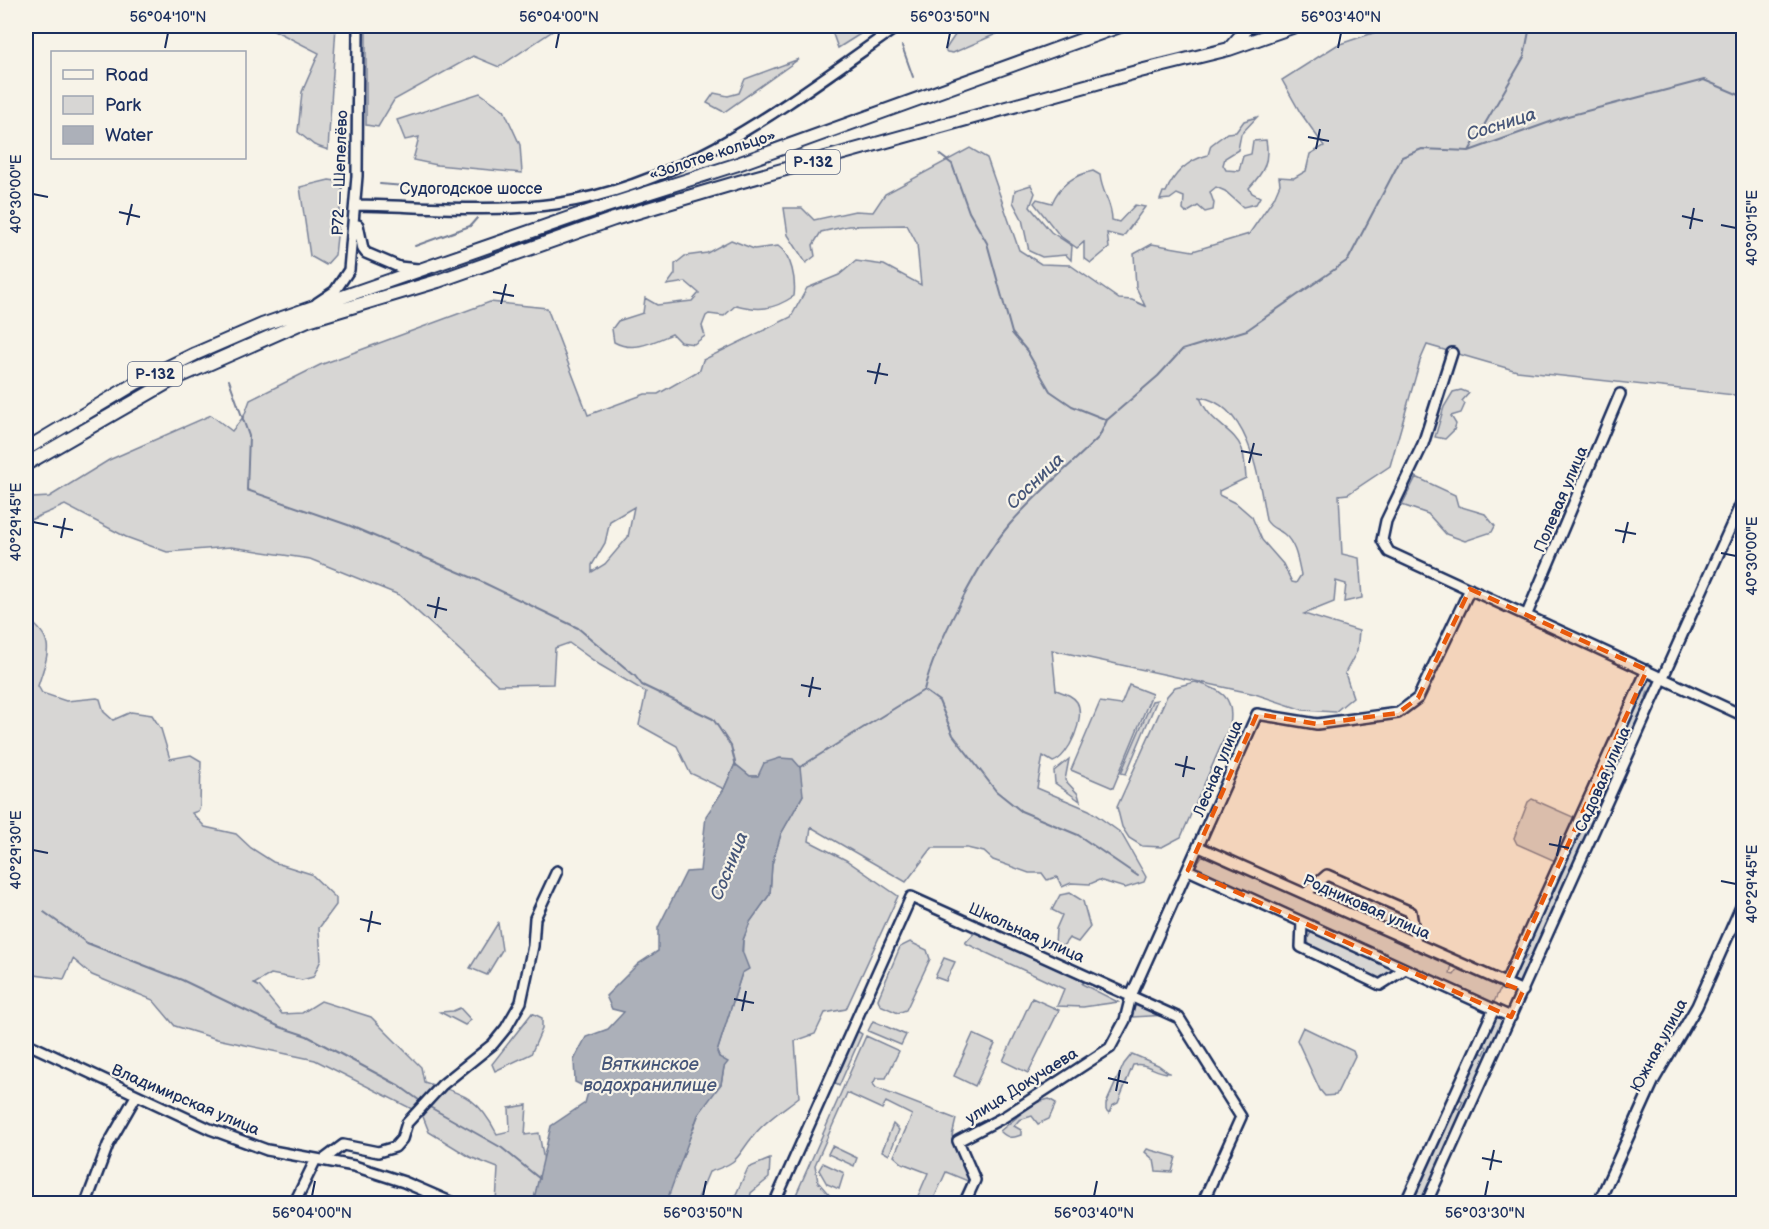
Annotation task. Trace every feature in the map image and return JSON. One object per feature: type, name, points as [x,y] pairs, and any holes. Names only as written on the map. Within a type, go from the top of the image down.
[{"type":"main road","name":"«Золотое кольцо»","points":[[312,306],[423,270],[578,215],[735,165],[1120,26]]},
{"type":"main road","points":[[1229,49],[1244,32],[1246,26]]},
{"type":"main road","name":"«Золотое кольцо»","points":[[26,464],[120,408],[227,354],[308,321],[614,219],[1140,71],[1229,49],[1295,26]]},
{"type":"main road","name":"Р-132","points":[[26,449],[136,383],[195,354],[312,306]]},
{"type":"street","name":"Р72 — Шепелёво","points":[[312,306],[335,291],[349,270],[356,205],[358,26]]},
{"type":"street","name":"Судогодское шоссе","points":[[356,205],[511,208],[556,204],[632,185],[669,172],[726,143],[898,26]]},
{"type":"street","points":[[356,205],[358,234],[366,253],[399,267],[423,270]]},
{"type":"street","points":[[1452,353],[1423,444],[1386,521],[1382,540],[1389,552],[1743,716]]},
{"type":"street","name":"Полевая улица","points":[[1527,614],[1620,394]]},
{"type":"street","name":"Садовая улица","points":[[1426,1203],[1743,497]]},
{"type":"street","name":"Лесная улица","points":[[1131,996],[1257,714],[1317,724],[1398,713],[1418,698],[1470,589]]},
{"type":"street","points":[[1505,984],[1647,670]]},
{"type":"street","name":"Родниковая улица","points":[[1199,847],[1523,991]]},
{"type":"street","points":[[1188,870],[1511,1017]]},
{"type":"street","points":[[294,1203],[319,1160],[344,1144],[378,1152],[395,1147],[402,1138],[407,1123],[442,1085],[493,1044],[521,1002],[533,946],[535,918],[557,871]]},
{"type":"street","points":[[1305,894],[1327,875],[1410,912],[1416,944]]},
{"type":"street","name":"Школьная улица","points":[[774,1203],[911,897],[1179,1017],[1241,1117],[1202,1203]]},
{"type":"street","name":"Южная улица","points":[[1598,1203],[1654,1080],[1697,1006],[1743,900]]},
{"type":"street","points":[[1302,922],[1301,947],[1380,985],[1405,969]]},
{"type":"street","name":"улица Докучаева","points":[[964,1203],[975,1180],[958,1141],[1004,1117],[1110,1048],[1125,1020],[1131,996]]},
{"type":"street","points":[[1405,1203],[1494,1009]]},
{"type":"street","name":"Владимирская улица","points":[[26,1043],[210,1129],[267,1150],[354,1166],[404,1182],[455,1203]]},
{"type":"street","points":[[86,1203],[108,1145],[136,1096]]},
{"type":"highlighted area","points":[[1470,589],[1647,670],[1505,984],[1523,991],[1511,1017],[1188,870],[1257,714],[1317,724],[1398,713],[1418,698]]},
{"type":"green space","points":[[266,26],[336,26],[328,150],[314,145],[298,132],[302,92],[319,53]]},
{"type":"green space","points":[[366,26],[560,26],[499,67],[473,56],[394,100],[378,127],[366,125]]},
{"type":"green space","points":[[830,26],[873,26],[838,48]]},
{"type":"green space","points":[[971,26],[991,26],[1003,31],[953,53],[945,50],[957,32]]},
{"type":"green space","points":[[1394,26],[1743,26],[1743,396],[1517,371],[1427,345],[1420,361],[1390,466],[1348,494],[1339,495],[1342,554],[1359,558],[1362,598],[1344,602],[1346,584],[1336,581],[1334,602],[1304,614],[1359,631],[1357,651],[1345,673],[1353,697],[1335,712],[1303,710],[1255,694],[1052,650],[1056,690],[1068,694],[1077,702],[1079,717],[1078,726],[1065,753],[1053,762],[1043,756],[1037,788],[1089,810],[1121,833],[1146,877],[1144,882],[1125,888],[1099,880],[1090,884],[1071,883],[1062,887],[1057,877],[1047,880],[1042,873],[1029,873],[993,860],[984,852],[967,848],[932,848],[906,882],[811,827],[809,841],[846,860],[898,896],[846,1009],[825,1013],[815,1034],[795,1041],[799,1097],[765,1124],[737,1158],[728,1165],[709,1172],[696,1203],[666,1203],[702,1106],[721,1084],[724,1067],[717,1052],[742,973],[743,940],[750,922],[770,894],[772,864],[781,834],[803,795],[758,776],[750,776],[735,764],[724,789],[690,773],[677,746],[639,725],[646,692],[600,665],[569,643],[555,648],[553,684],[498,685],[399,595],[310,559],[231,547],[167,552],[126,537],[65,505],[30,520],[26,524],[26,504],[33,498],[49,497],[109,460],[211,415],[232,431],[244,416],[250,400],[320,365],[490,302],[547,308],[588,415],[645,394],[658,394],[700,370],[703,360],[791,317],[807,288],[839,275],[856,261],[884,265],[921,285],[917,244],[907,225],[848,226],[821,232],[813,245],[815,256],[806,263],[788,235],[784,208],[802,208],[814,220],[855,211],[873,212],[885,194],[970,148],[987,158],[1019,250],[1041,264],[1070,265],[1119,299],[1132,300],[1145,306],[1136,287],[1134,254],[1152,244],[1193,251],[1249,234],[1274,198],[1280,184],[1279,177],[1294,178],[1306,171],[1310,154],[1324,146],[1300,112],[1282,80],[1337,45]],"holes":[[[1200,397],[1217,403],[1230,414],[1241,429],[1255,466],[1266,520],[1288,538],[1296,553],[1301,575],[1296,583],[1292,582],[1283,564],[1262,540],[1252,517],[1237,504],[1219,495],[1219,491],[1246,478],[1244,456],[1238,442],[1209,414]],[[634,507],[628,537],[605,564],[592,572],[592,565],[605,543],[610,521]]]},
{"type":"green space","points":[[799,59],[724,112],[707,103],[714,93],[728,96],[739,93],[745,79]]},
{"type":"green space","points":[[480,93],[504,110],[520,145],[522,173],[437,165],[413,160],[419,137],[405,140],[397,120]]},
{"type":"green space","points":[[1257,117],[1241,134],[1238,150],[1225,158],[1223,165],[1226,170],[1239,171],[1243,156],[1251,154],[1253,141],[1266,140],[1267,155],[1264,167],[1249,188],[1252,193],[1260,197],[1256,204],[1243,207],[1225,191],[1216,187],[1210,192],[1214,203],[1213,210],[1205,212],[1198,206],[1186,213],[1183,210],[1184,197],[1177,194],[1170,199],[1160,200],[1163,192],[1166,192],[1173,179],[1183,168],[1208,155],[1211,145],[1227,133],[1236,132],[1244,121]]},
{"type":"green space","points":[[1093,171],[1100,175],[1112,220],[1119,222],[1135,205],[1145,207],[1123,237],[1107,233],[1109,248],[1091,263],[1084,258],[1084,242],[1077,248],[1060,236],[1034,203],[1037,199],[1052,203],[1068,181]]},
{"type":"green space","points":[[329,180],[343,182],[335,255],[326,265],[310,256],[300,187]]},
{"type":"green space","points":[[1031,185],[1035,193],[1030,207],[1051,232],[1072,246],[1071,260],[1066,255],[1042,257],[1029,251],[1022,219],[1013,202],[1015,190]]},
{"type":"green space","points":[[731,240],[754,249],[778,246],[783,250],[792,269],[794,296],[772,307],[752,308],[736,305],[724,316],[709,314],[702,326],[705,336],[694,344],[680,342],[672,334],[651,343],[629,347],[614,342],[612,329],[618,321],[643,313],[645,298],[657,305],[692,301],[699,293],[686,282],[667,285],[675,274],[675,264],[685,256],[707,253]]},
{"type":"green space","points":[[1461,390],[1469,393],[1462,401],[1465,404],[1461,413],[1451,416],[1456,424],[1454,430],[1445,439],[1435,437],[1444,407],[1453,392]]},
{"type":"green space","points":[[1416,477],[1455,495],[1458,506],[1485,514],[1495,526],[1492,532],[1465,541],[1446,534],[1428,514],[1402,505]]},
{"type":"green space","points":[[26,618],[36,626],[46,640],[47,656],[38,686],[42,693],[66,701],[100,699],[104,712],[113,720],[131,712],[152,715],[161,729],[170,759],[191,755],[201,761],[200,806],[198,811],[192,813],[205,827],[236,834],[251,848],[273,862],[311,874],[336,898],[336,905],[319,928],[321,960],[313,977],[302,980],[271,974],[254,984],[260,987],[282,1014],[302,1013],[321,1001],[371,1017],[421,1067],[424,1082],[468,1098],[483,1111],[497,1134],[510,1131],[509,1108],[527,1105],[525,1135],[539,1133],[544,1161],[533,1203],[496,1203],[498,1168],[470,1157],[429,1132],[422,1114],[315,1060],[217,1039],[175,1026],[153,1000],[92,975],[73,959],[64,979],[27,974],[31,981],[29,989],[26,989]]},
{"type":"green space","points":[[1651,676],[1656,681],[1653,692],[1648,691],[1646,697],[1650,699],[1520,984],[1511,983],[1510,977],[1520,957],[1524,960],[1527,956],[1522,953],[1646,679]]},
{"type":"green space","points":[[1195,682],[1224,695],[1230,707],[1230,725],[1181,837],[1162,847],[1142,846],[1129,838],[1122,827],[1117,807],[1167,696],[1175,687]]},
{"type":"green space","points":[[1129,685],[1152,694],[1113,788],[1071,770],[1100,702],[1121,705]]},
{"type":"green space","points":[[1157,700],[1126,774],[1121,773],[1152,701]]},
{"type":"green space","points":[[1069,759],[1065,780],[1078,794],[1080,801],[1055,783],[1054,771]]},
{"type":"green space","points":[[1532,799],[1573,817],[1577,824],[1559,859],[1553,860],[1517,844],[1514,838],[1528,802]]},
{"type":"green space","points":[[1202,856],[1213,856],[1452,963],[1450,974],[1454,975],[1458,969],[1463,968],[1502,985],[1493,1004],[1198,873],[1195,866]]},
{"type":"green space","points":[[1329,881],[1402,913],[1407,918],[1411,936],[1408,938],[1313,893],[1324,882]]},
{"type":"green space","points":[[1070,893],[1083,901],[1090,927],[1078,942],[1069,938],[1063,946],[1055,944],[1056,929],[1062,915],[1052,910],[1060,895]]},
{"type":"green space","points":[[498,923],[502,950],[487,975],[470,968]]},
{"type":"green space","points":[[1313,929],[1396,968],[1395,973],[1379,980],[1309,946],[1308,938]]},
{"type":"green space","points":[[977,930],[1085,980],[1082,984],[1118,1002],[1083,1007],[1057,1006],[1064,989],[965,943]]},
{"type":"green space","points":[[910,942],[927,950],[930,959],[906,1010],[898,1013],[880,1005],[878,999],[900,947]]},
{"type":"green space","points":[[944,958],[955,962],[946,981],[935,977]]},
{"type":"green space","points":[[1032,998],[1059,1010],[1028,1073],[1003,1061]]},
{"type":"green space","points":[[1134,1001],[1168,1015],[1132,1017],[1130,1016]]},
{"type":"green space","points":[[460,1008],[471,1020],[465,1025],[440,1012],[453,1011]]},
{"type":"green space","points":[[532,1013],[542,1018],[542,1029],[531,1054],[495,1071],[492,1064]]},
{"type":"green space","points":[[1498,1014],[1504,1016],[1505,1021],[1422,1203],[1407,1204],[1424,1167],[1428,1166],[1452,1106],[1459,1109],[1463,1101],[1457,1098],[1478,1051],[1484,1054],[1487,1047],[1481,1043],[1493,1017]]},
{"type":"green space","points":[[873,1021],[906,1035],[901,1045],[868,1031]]},
{"type":"green space","points":[[1303,1027],[1353,1051],[1355,1056],[1336,1095],[1325,1096],[1320,1090],[1297,1040]]},
{"type":"green space","points":[[857,1031],[862,1034],[839,1086],[834,1083]]},
{"type":"green space","points":[[973,1034],[995,1044],[975,1086],[954,1076]]},
{"type":"green space","points":[[866,1036],[899,1051],[886,1078],[876,1078],[873,1084],[876,1088],[956,1119],[952,1136],[970,1182],[946,1172],[932,1203],[915,1203],[928,1173],[902,1163],[894,1156],[912,1115],[886,1102],[882,1109],[847,1093],[815,1165],[818,1182],[832,1198],[824,1203],[792,1204]]},
{"type":"green space","points":[[1132,1054],[1158,1065],[1169,1073],[1143,1065],[1133,1065],[1118,1103],[1112,1106],[1109,1113],[1106,1110],[1106,1104],[1124,1064]]},
{"type":"green space","points":[[1049,1099],[1056,1103],[1049,1119],[1038,1124],[1032,1116],[1019,1120],[1014,1126],[1021,1130],[1021,1135],[1014,1137],[1009,1137],[1000,1131],[1034,1103]]},
{"type":"green space","points":[[893,1124],[899,1130],[889,1155],[882,1151]]},
{"type":"green space","points":[[832,1146],[857,1158],[854,1166],[828,1154]]},
{"type":"green space","points":[[1147,1149],[1176,1157],[1172,1172],[1156,1171],[1154,1160],[1145,1152]]},
{"type":"green space","points":[[770,1159],[769,1178],[751,1193],[749,1203],[732,1203],[748,1168]]},
{"type":"green space","points":[[823,1163],[844,1173],[839,1189],[827,1184],[819,1170]]},
{"type":"water","name":"Вяткинское водохранилище","points":[[780,758],[793,759],[800,767],[803,795],[781,834],[772,864],[770,894],[750,922],[743,940],[742,951],[749,969],[742,973],[717,1052],[719,1057],[728,1062],[724,1067],[721,1084],[698,1115],[666,1203],[533,1203],[551,1126],[585,1103],[589,1089],[575,1082],[574,1060],[586,1037],[608,1029],[624,1012],[612,1009],[606,996],[638,964],[658,951],[658,928],[686,872],[700,871],[706,816],[724,789],[735,764],[750,776],[758,776],[764,763]]},
{"type":"waterway","points":[[1469,151],[1524,57],[1530,26]]},
{"type":"waterway","points":[[902,46],[913,77]]},
{"type":"waterway","name":"Сосница","points":[[800,767],[924,690],[929,672],[960,604],[986,558],[1010,524],[1042,490],[1099,437],[1107,420],[1158,376],[1182,350],[1247,330],[1348,260],[1402,157],[1422,149],[1469,151],[1564,117],[1704,80],[1744,97]]},
{"type":"waterway","points":[[940,155],[952,164],[969,212],[987,243],[1012,333],[1027,351],[1050,391],[1072,406],[1107,420]]},
{"type":"waterway","points":[[380,184],[478,192]]},
{"type":"waterway","points":[[415,246],[470,226],[477,218]]},
{"type":"waterway","points":[[229,380],[249,436],[247,490],[348,525],[480,581],[578,628],[635,676],[642,685],[713,719],[731,746],[736,766]]},
{"type":"waterway","points":[[925,691],[939,701],[953,735],[996,791],[1021,811],[1078,835],[1138,876]]},
{"type":"waterway","points":[[44,912],[87,943],[182,980],[280,1027],[307,1036],[398,1085],[423,1103]]},
{"type":"waterway","points":[[428,1106],[502,1148],[540,1179]]}]
